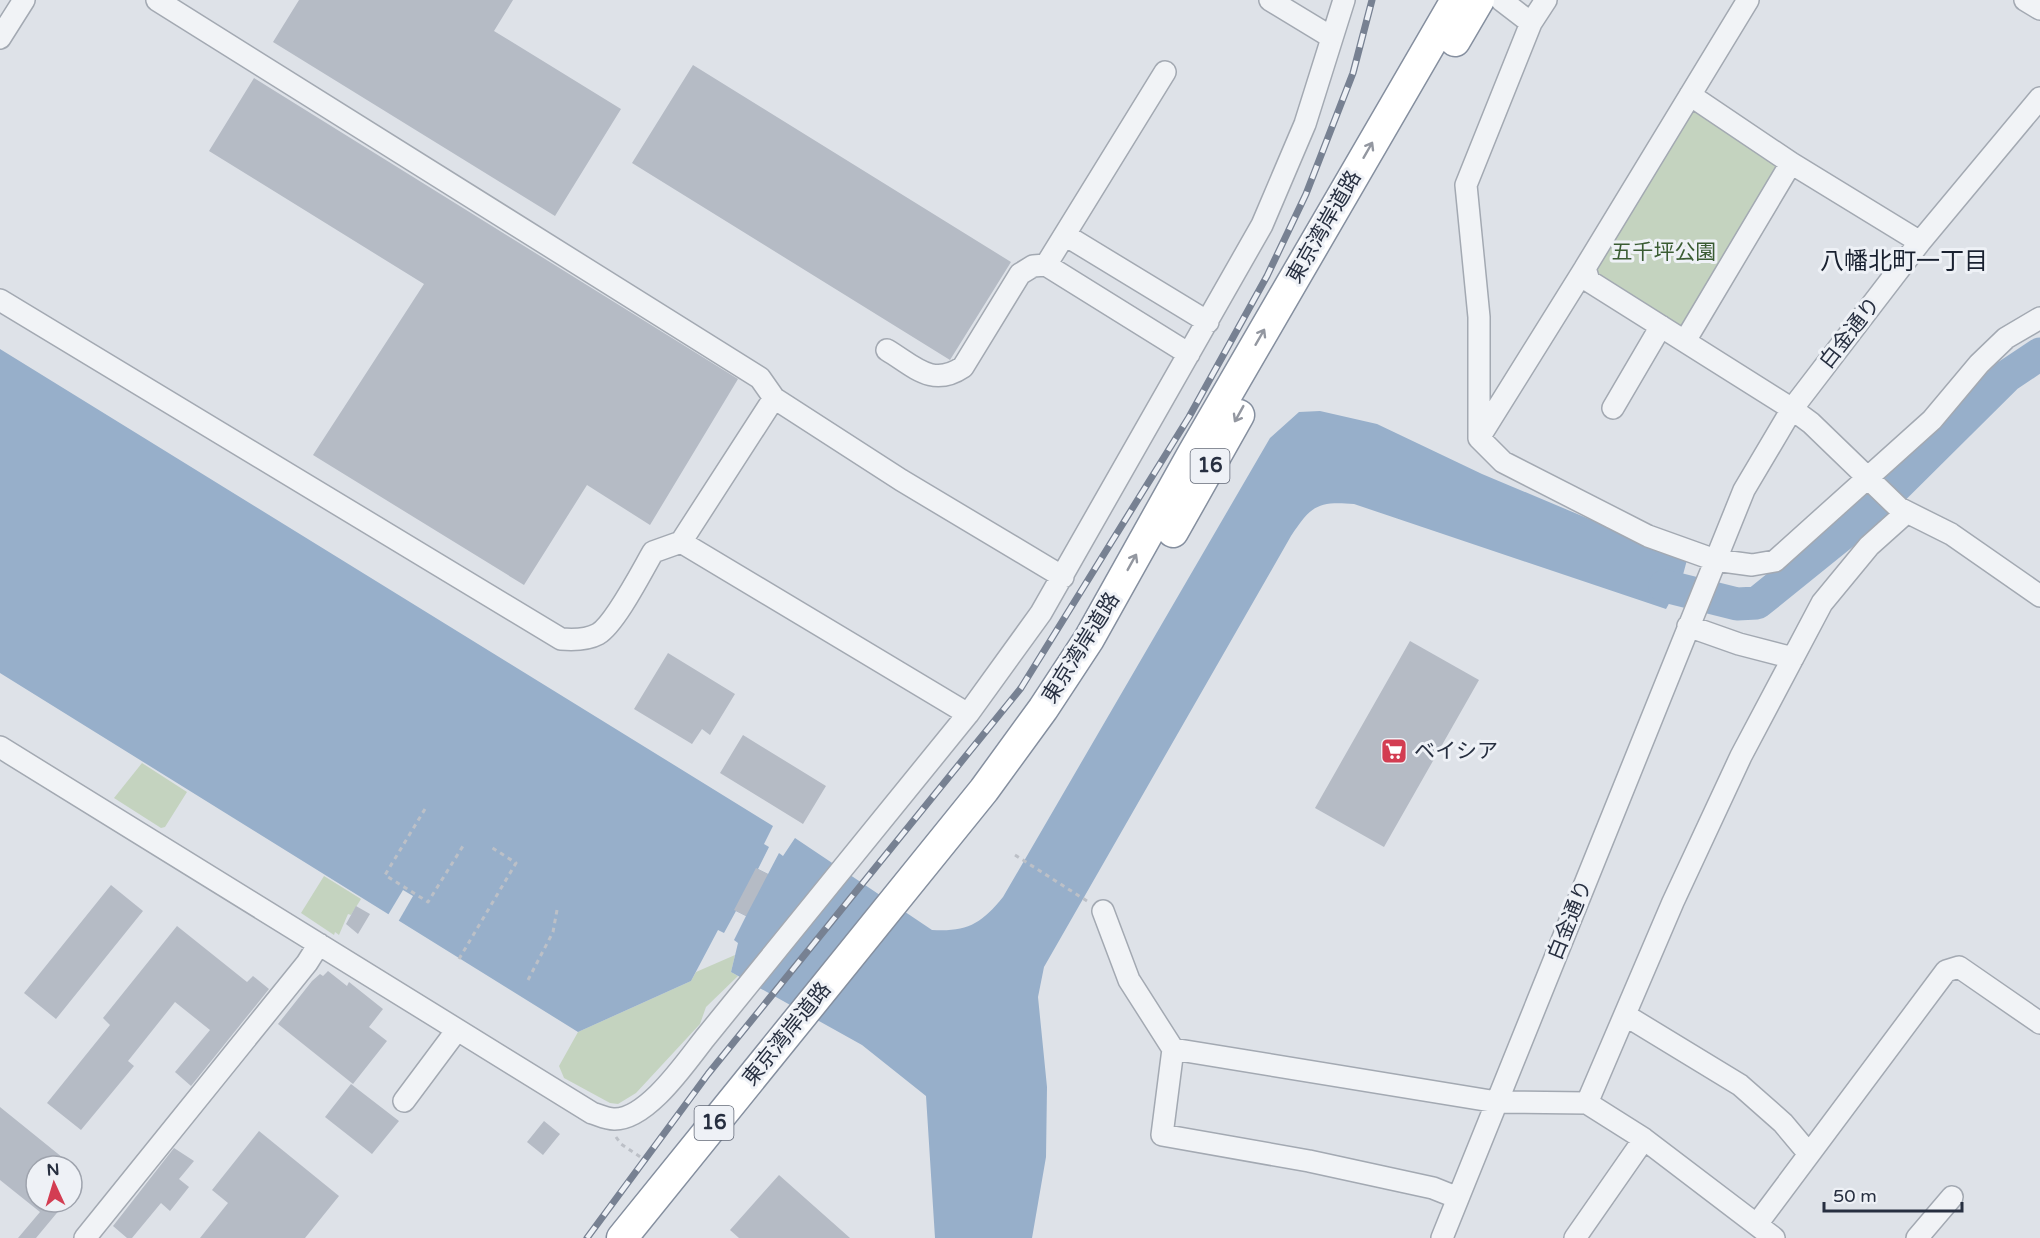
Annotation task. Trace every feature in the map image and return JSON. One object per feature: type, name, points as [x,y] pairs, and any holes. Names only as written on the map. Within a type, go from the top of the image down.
[{"type":"highway","name":"東京湾岸道路","points":[[902,906],[1043,709],[1089,639],[1205,433],[1456,0]]},
{"type":"highway","name":"東京湾岸道路","points":[[646,1238],[815,1014],[902,906],[1045,739],[1088,676],[1127,613],[1251,393],[1479,0]]},
{"type":"highway","name":"東京湾岸道路","points":[[622,1238],[815,1014]]},
{"type":"street","points":[[0,38],[24,0]]},
{"type":"street","points":[[157,0],[760,378],[774,398],[901,480],[1063,577]]},
{"type":"street","points":[[1270,0],[1331,37]]},
{"type":"street","points":[[0,747],[604,1118],[614,1119],[632,1115],[648,1104],[673,1078],[968,714],[1041,613],[1262,225],[1308,115],[1344,0]]},
{"type":"street","points":[[1501,0],[1531,23]]},
{"type":"street","points":[[1546,0],[1531,23],[1466,185],[1479,316],[1479,438],[1503,462],[1648,536],[1714,560],[1752,565],[1775,561],[1872,482],[1932,420],[1979,364],[2006,338],[2039,320]]},
{"type":"street","points":[[1479,438],[1748,0]]},
{"type":"street","points":[[2025,0],[2040,9]]},
{"type":"street","points":[[1046,266],[1165,72]]},
{"type":"street","points":[[1689,95],[1791,163],[1920,242]]},
{"type":"street","name":"白金通り","points":[[1442,1238],[1744,490],[1792,409],[1920,242],[2040,98]]},
{"type":"street","points":[[1685,341],[1791,163]]},
{"type":"street","points":[[1065,235],[1208,322]]},
{"type":"street","points":[[887,350],[931,377],[952,375],[963,367],[1020,274],[1033,266],[1046,266],[1189,354]]},
{"type":"street","points":[[1585,268],[1589,281],[1811,423],[1903,510],[1951,534],[2040,596]]},
{"type":"street","points":[[0,300],[561,639],[584,639],[604,630],[653,552],[681,543],[774,398]]},
{"type":"street","points":[[1613,408],[1661,326]]},
{"type":"street","points":[[1587,1103],[1673,902],[1731,777],[1822,603],[1869,546],[1903,510]]},
{"type":"street","points":[[681,543],[968,714]]},
{"type":"street","points":[[1688,626],[1739,645],[1793,658]]},
{"type":"street","points":[[1103,911],[1129,980],[1173,1048],[1162,1135],[1309,1161],[1433,1188],[1458,1198]]},
{"type":"street","points":[[85,1238],[307,963],[319,944]]},
{"type":"street","points":[[1757,1224],[1946,971],[1959,967],[2040,1023]]},
{"type":"street","points":[[1625,1015],[1740,1084],[1783,1123],[1809,1154]]},
{"type":"street","points":[[404,1101],[458,1030]]},
{"type":"street","points":[[1173,1048],[1497,1102],[1587,1103],[1644,1139],[1774,1238]]},
{"type":"street","points":[[1575,1238],[1644,1139]]},
{"type":"street","points":[[1917,1238],[1952,1197]]},
{"type":"path","points":[[426,809],[385,875],[428,902],[463,846]]},
{"type":"path","points":[[459,959],[516,863],[491,848]]},
{"type":"path","points":[[1015,855],[1103,911]]},
{"type":"path","points":[[528,980],[554,932],[557,910]]},
{"type":"path","points":[[604,1118],[621,1144],[658,1169]]},
{"type":"green space","name":"五千坪公園","points":[[1698,111],[1773,159],[1777,172],[1687,323],[1675,326],[1597,277],[1592,263],[1683,115]]},
{"type":"green space","points":[[142,763],[187,792],[165,827],[161,828],[114,798]]},
{"type":"green space","points":[[324,876],[361,899],[351,915],[348,914],[339,935],[335,932],[334,935],[301,913]]},
{"type":"green space","points":[[735,955],[731,972],[738,976],[706,1007],[700,1024],[636,1093],[618,1104],[610,1103],[564,1078],[559,1066],[578,1032],[691,981],[696,972]]},
{"type":"water","points":[[0,349],[773,826],[764,844],[769,847],[758,869],[768,874],[779,853],[783,856],[795,838],[932,930],[964,928],[988,914],[1003,897],[1270,438],[1299,412],[1320,411],[1377,424],[1482,474],[1687,560],[1681,582],[1666,609],[1354,504],[1323,505],[1310,512],[1291,536],[1044,967],[1038,997],[1047,1087],[1046,1157],[1032,1238],[935,1238],[926,1096],[862,1045],[731,972],[738,943],[734,940],[746,916],[736,911],[724,933],[718,930],[691,981],[578,1032],[0,673]]},
{"type":"pier","points":[[403,890],[413,896],[398,922],[388,915]]},
{"type":"building","points":[[299,0],[513,0],[494,31],[621,109],[555,216],[273,42]]},
{"type":"building","points":[[693,65],[1011,262],[950,360],[632,163]]},
{"type":"building","points":[[254,78],[738,379],[650,525],[587,485],[524,585],[313,455],[424,284],[209,151]]},
{"type":"building","points":[[1410,641],[1479,680],[1384,847],[1315,808]]},
{"type":"building","points":[[668,653],[735,694],[710,735],[702,729],[692,744],[634,709]]},
{"type":"building","points":[[743,735],[826,786],[803,824],[720,773]]},
{"type":"building","points":[[756,868],[768,874],[746,916],[734,910]]},
{"type":"building","points":[[111,885],[143,911],[56,1019],[24,993]]},
{"type":"building","points":[[356,906],[370,914],[358,934],[346,924]]},
{"type":"building","points":[[177,926],[247,982],[253,976],[269,989],[191,1086],[175,1072],[210,1030],[175,1002],[128,1061],[134,1066],[81,1130],[47,1103],[110,1025],[103,1018]]},
{"type":"building","points":[[328,971],[347,986],[349,982],[383,1009],[369,1027],[387,1041],[353,1084],[278,1024],[312,981]]},
{"type":"building","points":[[351,1084],[399,1121],[372,1154],[325,1117]]},
{"type":"building","points":[[0,1107],[58,1154],[24,1154],[24,1199],[0,1180]]},
{"type":"building","points":[[544,1121],[560,1134],[543,1155],[527,1142]]},
{"type":"building","points":[[259,1131],[339,1196],[305,1238],[200,1238],[228,1203],[212,1190]]},
{"type":"building","points":[[174,1148],[194,1161],[179,1179],[189,1187],[170,1211],[161,1203],[132,1238],[127,1238],[113,1226]]},
{"type":"building","points":[[779,1175],[850,1238],[739,1238],[730,1230]]},
{"type":"building","points":[[38,1214],[56,1214],[36,1238],[18,1238]]},
{"type":"waterway","points":[[1665,586],[1737,604],[1757,603],[1871,511],[2007,376],[2040,354]]},
{"type":"railway","points":[[587,1238],[708,1074],[1021,688],[1189,417],[1267,276],[1306,194],[1353,73],[1372,0]]},
{"type":"place","name":"ベイシア","points":[[1394,751]]},
{"type":"district","name":"八幡北町一丁目","points":[[1904,261]]}]
